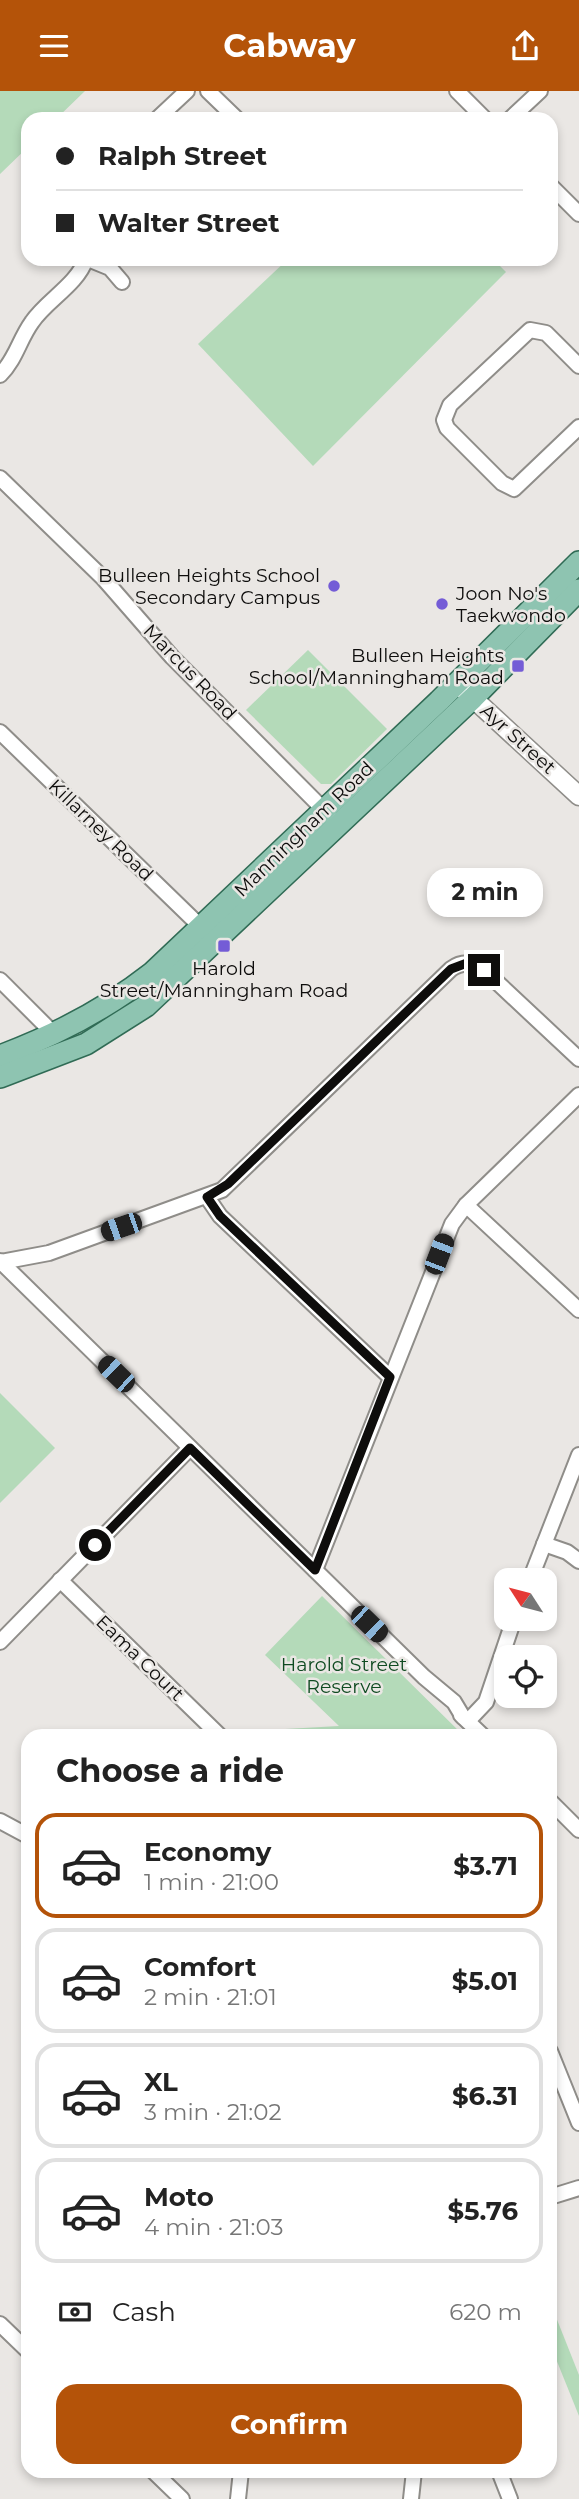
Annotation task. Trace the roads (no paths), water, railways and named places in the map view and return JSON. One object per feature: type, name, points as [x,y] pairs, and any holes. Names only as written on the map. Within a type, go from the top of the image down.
[{"type":"main road","name":"Manningham Road","points":[[0,1077],[86,1044],[146,1006],[456,683],[579,562]]},
{"type":"main road","name":"Manningham Road","points":[[0,1056],[95,1014],[132,989],[333,810],[472,698],[579,590]]},
{"type":"street","points":[[164,112],[187,91]]},
{"type":"street","points":[[208,91],[230,112]]},
{"type":"street","points":[[457,91],[478,112]]},
{"type":"street","points":[[518,112],[540,91]]},
{"type":"street","points":[[558,193],[579,214]]},
{"type":"street","points":[[0,375],[17,356],[34,320],[83,266]]},
{"type":"street","points":[[105,266],[122,282]]},
{"type":"street","points":[[579,366],[546,333],[536,329],[526,331],[450,405],[444,420],[447,428],[502,483],[513,489],[579,427]]},
{"type":"street","name":"Marcus Road","points":[[0,478],[98,573],[172,657],[292,775],[333,810]]},
{"type":"street","name":"Ayr Street","points":[[456,683],[579,796]]},
{"type":"street","name":"Killarney Road","points":[[0,732],[202,928]]},
{"type":"street","points":[[7,1271],[49,1253],[207,1197],[228,1184],[456,965],[472,963],[484,970],[579,1059]]},
{"type":"street","points":[[0,980],[54,1034]]},
{"type":"street","points":[[315,1570],[449,1229],[466,1205],[579,1095]]},
{"type":"street","points":[[207,1197],[220,1216],[390,1377]]},
{"type":"street","points":[[466,1205],[579,1310]]},
{"type":"street","points":[[7,1271],[36,1262],[49,1253]]},
{"type":"street","points":[[7,1271],[424,1677],[454,1702],[472,1725],[486,1702],[510,1631]]},
{"type":"street","points":[[0,1641],[190,1448]]},
{"type":"street","points":[[535,1568],[579,1455]]},
{"type":"street","points":[[544,1544],[567,1552],[579,1562]]},
{"type":"street","name":"Eama Court","points":[[60,1580],[213,1729]]},
{"type":"street","points":[[557,1808],[579,1830]]},
{"type":"street","points":[[0,1821],[21,1832]]},
{"type":"street","points":[[557,2068],[579,2123]]},
{"type":"street","points":[[557,2194],[575,2187]]},
{"type":"street","points":[[0,2324],[21,2344]]},
{"type":"street","points":[[160,2478],[182,2499]]},
{"type":"street","points":[[237,2499],[239,2478]]},
{"type":"street","points":[[411,2499],[413,2478]]},
{"type":"street","points":[[502,2478],[510,2499]]},
{"type":"place","name":"Bulleen Heights School Secondary Campus","points":[[334,586]]},
{"type":"place","name":"Joon No's Taekwondo","points":[[442,604]]},
{"type":"place","name":"Bulleen Heights School/Manningham Road","points":[[518,666]]},
{"type":"place","name":"Harold Street/Manningham Road","points":[[224,946]]},
{"type":"park label","name":"Harold Street Reserve","points":[[344,1675]]}]
